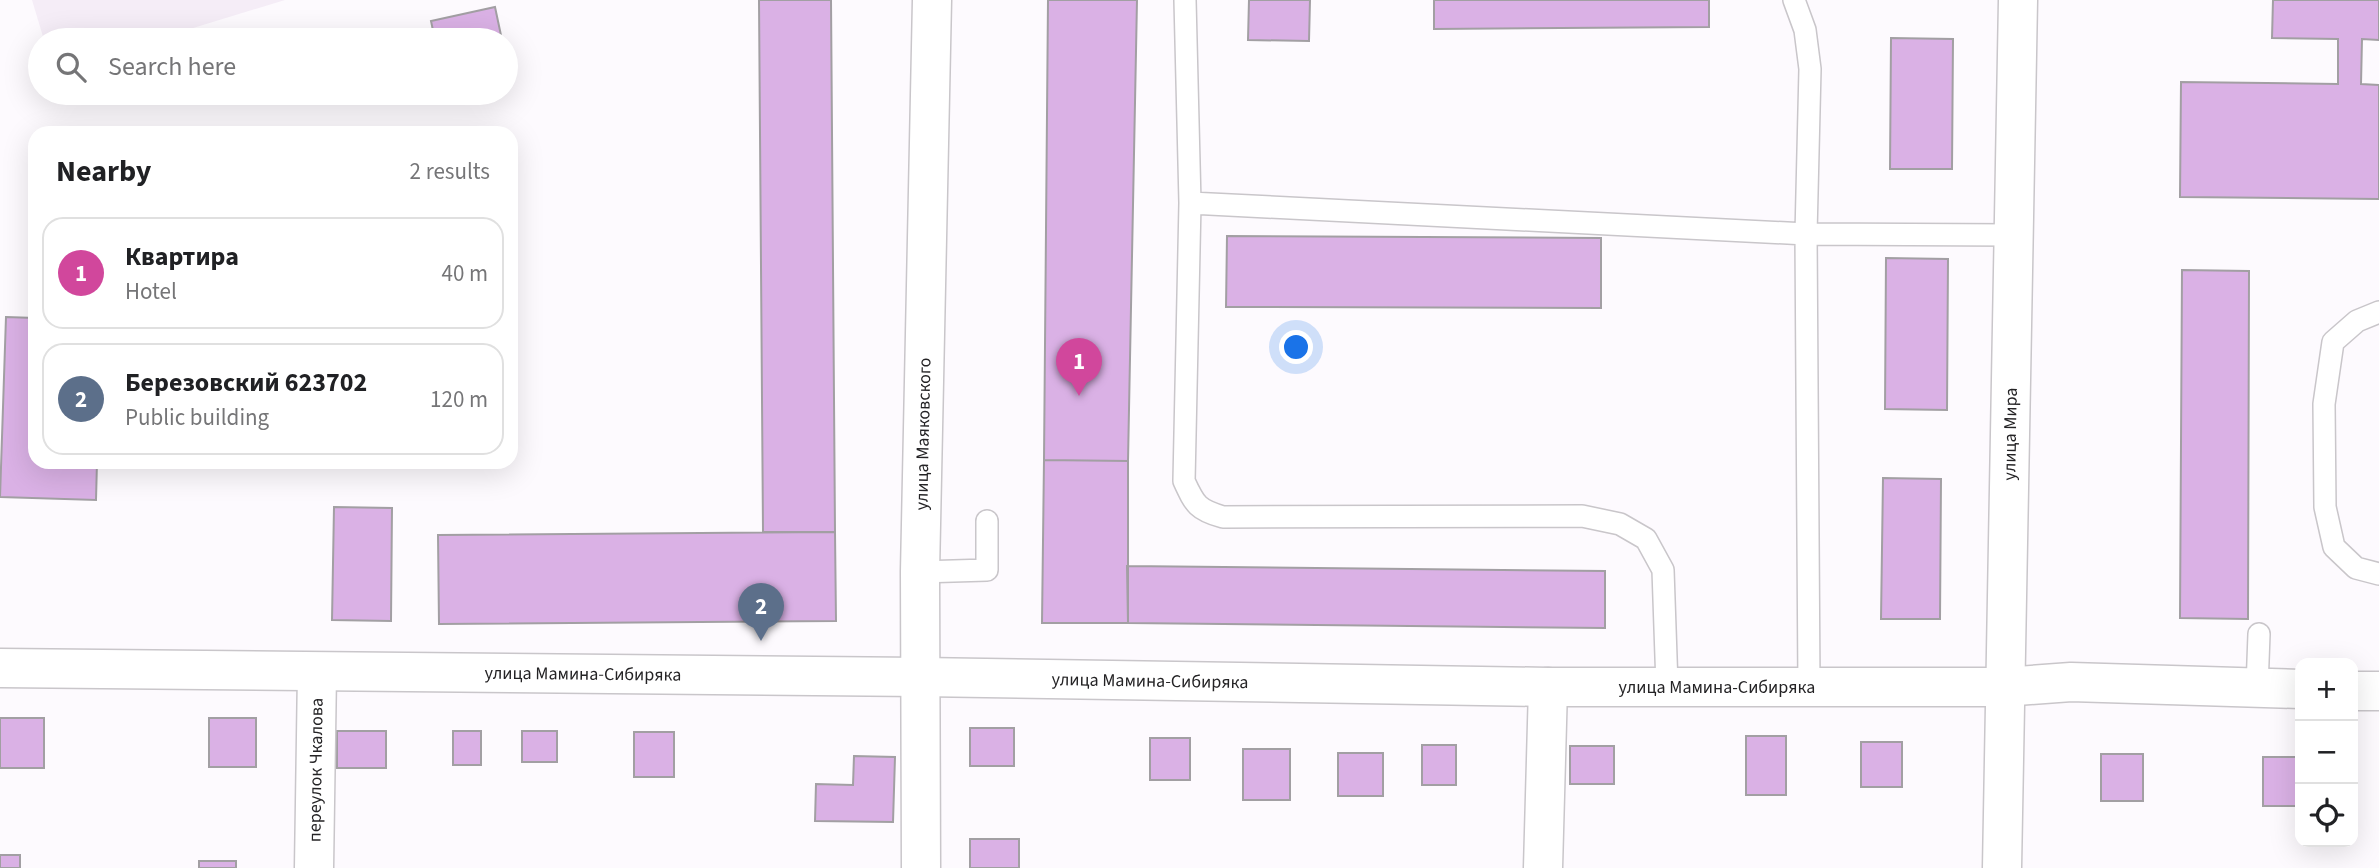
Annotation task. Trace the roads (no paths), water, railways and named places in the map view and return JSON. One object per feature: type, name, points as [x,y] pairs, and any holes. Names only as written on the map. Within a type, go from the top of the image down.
[{"type":"street","name":"улица Маяковского","points":[[921,868],[920,572],[932,0]]},
{"type":"street","name":"улица Мира","points":[[2002,868],[2018,0]]},
{"type":"street","name":"улица Мамина-Сибиряка","points":[[0,668],[921,677],[1548,687],[2004,687],[2071,682],[2295,689]]},
{"type":"street","name":"переулок Чкалова","points":[[314,868],[317,672]]},
{"type":"street","points":[[1543,868],[1548,687]]},
{"type":"street","points":[[2358,691],[2379,691]]},
{"type":"lane","points":[[1185,0],[1190,203],[1184,481],[1193,500],[1203,512],[1223,517],[1583,516],[1620,524],[1646,539],[1663,570],[1667,686]]},
{"type":"lane","points":[[1794,0],[1805,30],[1810,69],[1806,234],[1809,686]]},
{"type":"lane","points":[[1190,203],[1806,234],[2013,235]]},
{"type":"lane","points":[[2379,312],[2357,321],[2333,342],[2324,404],[2325,508],[2334,547],[2356,568],[2379,574]]},
{"type":"lane","points":[[920,572],[987,570],[987,521]]},
{"type":"lane","points":[[2257,688],[2259,634]]},
{"type":"place","name":"Квартира","points":[[1079,396]]},
{"type":"place","name":"Березовский 623702","points":[[761,641]]}]
